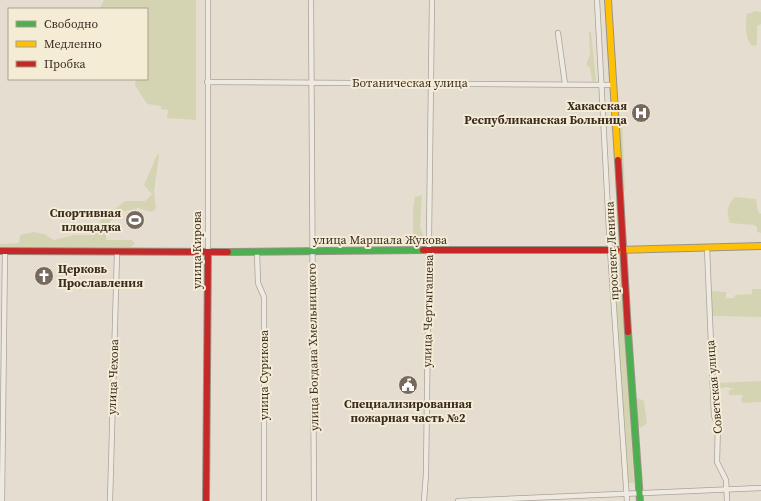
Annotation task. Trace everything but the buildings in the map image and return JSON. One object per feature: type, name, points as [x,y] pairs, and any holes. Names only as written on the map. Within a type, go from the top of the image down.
[{"type":"main road","name":"проспект Ленина","points":[[608,0],[640,501]]},
{"type":"main road","name":"улица Маршала Жукова","points":[[2,251],[117,253],[623,250],[761,246]]},
{"type":"main road","name":"улица Кирова","points":[[206,501],[208,252]]},
{"type":"street","name":"улица Кирова","points":[[208,0],[208,252]]},
{"type":"street","name":"улица Богдана Хмельницкого","points":[[311,0],[314,501]]},
{"type":"street","name":"улица Чертыгашева","points":[[424,501],[426,474],[432,0]]},
{"type":"street","name":"проспект Ленина","points":[[597,0],[610,250],[627,501]]},
{"type":"street","points":[[558,33],[565,84]]},
{"type":"street","name":"Ботаническая улица","points":[[207,82],[614,85]]},
{"type":"street","name":"Советская улица","points":[[707,248],[714,416],[718,424],[717,462],[726,480],[727,501]]},
{"type":"street","points":[[2,251],[2,501]]},
{"type":"street","name":"улица Сурикова","points":[[257,251],[258,283],[264,297],[264,501]]},
{"type":"street","name":"улица Чехова","points":[[110,501],[117,253]]},
{"type":"street","points":[[458,501],[761,488]]},
{"type":"green space","points":[[104,0],[196,0],[196,120],[167,118],[168,110],[161,109],[161,106],[147,104],[135,85],[136,80],[148,80],[148,8],[100,8]]},
{"type":"green space","points":[[756,11],[761,12],[761,24],[757,26],[757,45],[752,46],[747,35],[746,18],[747,14]]},
{"type":"green space","points":[[591,31],[596,81],[592,81],[590,68],[586,64],[590,55],[589,32]]},
{"type":"green space","points":[[620,117],[622,119],[624,191],[619,119]]},
{"type":"green space","points":[[158,153],[159,156],[154,191],[156,209],[151,212],[138,208],[118,213],[106,226],[106,240],[131,240],[135,243],[131,247],[0,247],[0,244],[19,243],[20,235],[33,232],[44,234],[54,240],[74,235],[92,235],[98,228],[100,221],[125,201],[145,201],[152,194],[144,185]]},
{"type":"green space","points":[[422,195],[420,227],[425,239],[418,243],[413,238],[413,208],[415,197]]},
{"type":"green space","points":[[735,197],[756,199],[758,212],[761,214],[761,233],[757,232],[757,227],[754,225],[730,223],[728,209],[730,203]]},
{"type":"green space","points":[[620,263],[634,483],[628,483],[614,264]]},
{"type":"green space","points":[[752,289],[761,289],[761,317],[714,316],[710,310],[709,304],[712,291],[726,292],[726,298],[734,298],[735,295],[752,294]]},
{"type":"green space","points":[[712,340],[716,354],[714,359],[717,383],[761,381],[761,402],[743,403],[741,400],[743,395],[729,395],[729,390],[734,389],[727,387],[714,389]]},
{"type":"green space","points":[[638,398],[644,401],[647,423],[642,427],[635,428],[634,400]]},
{"type":"traffic: fast","points":[[228,252],[423,250]]},
{"type":"traffic: fast","points":[[628,332],[640,501]]},
{"type":"traffic: slow","points":[[608,0],[618,160]]},
{"type":"traffic: slow","points":[[617,250],[761,246]]},
{"type":"traffic: jam","points":[[618,160],[628,332]]},
{"type":"traffic: jam","points":[[423,250],[617,250]]},
{"type":"traffic: jam","points":[[0,251],[228,252]]},
{"type":"traffic: jam","points":[[206,501],[208,252]]},
{"type":"place","name":"Хакасская Республиканская Больница","points":[[641,113]]},
{"type":"place","name":"Спортивная площадка","points":[[135,220]]},
{"type":"place","name":"Церковь Прославления","points":[[44,276]]},
{"type":"place","name":"Специализированная пожарная часть №2","points":[[408,385]]}]
